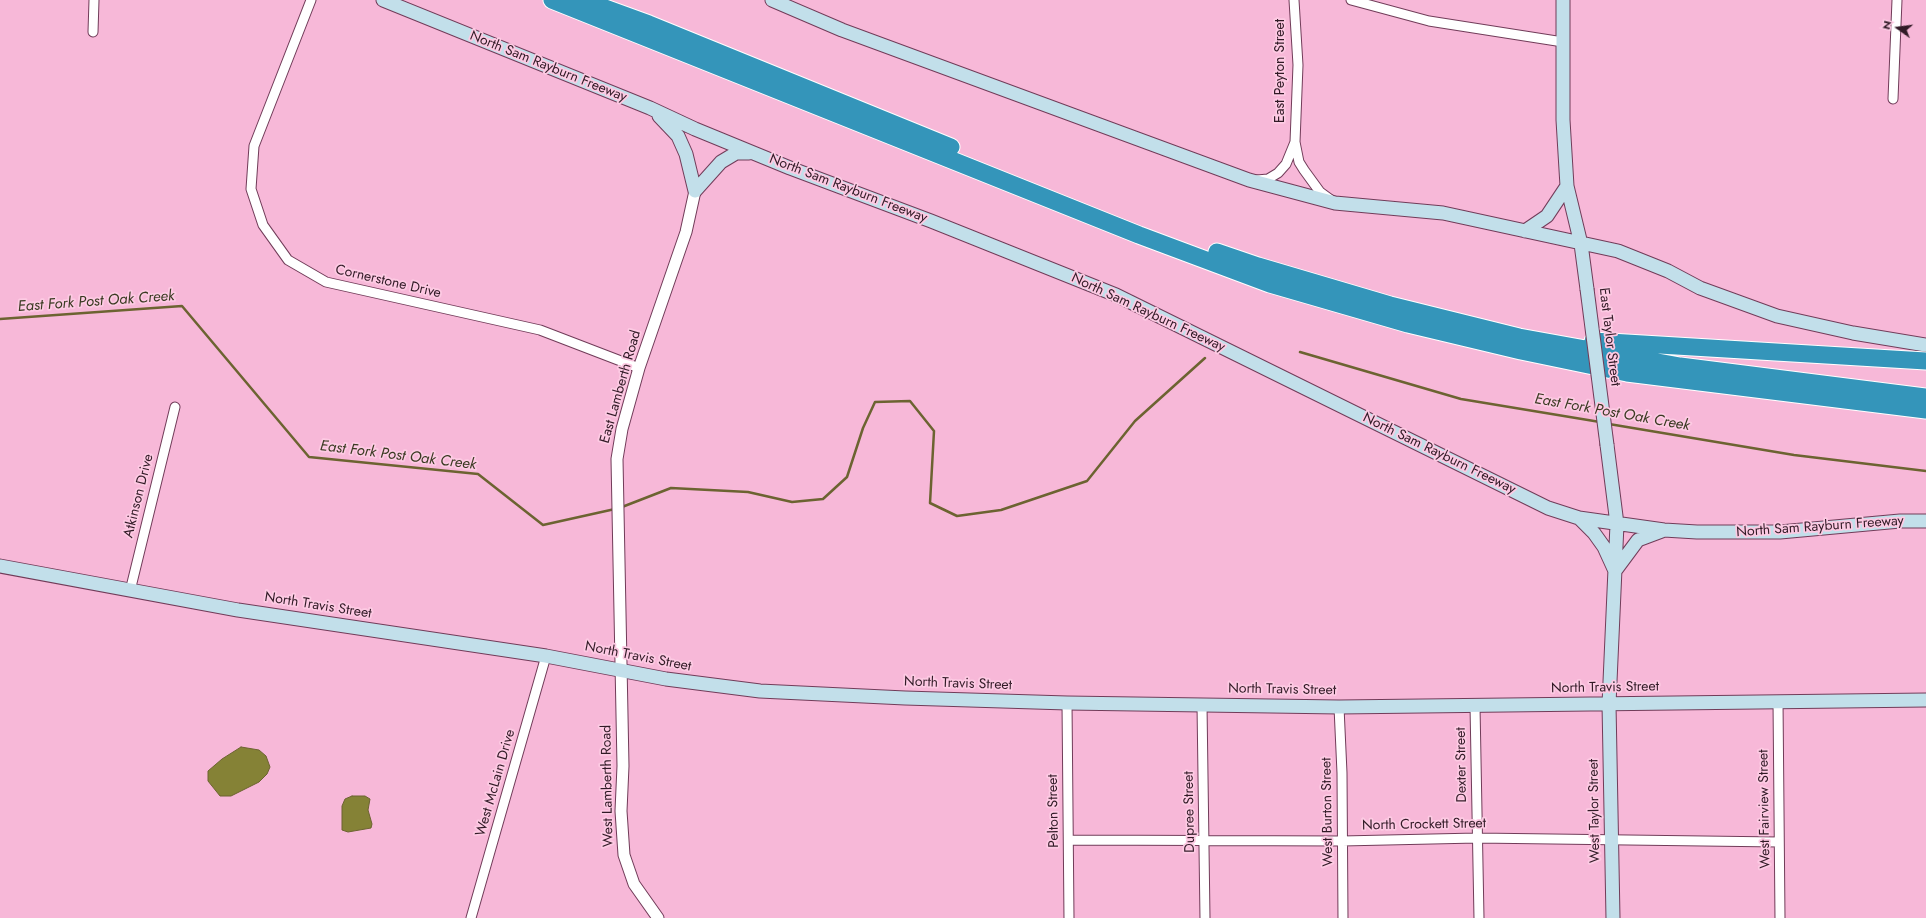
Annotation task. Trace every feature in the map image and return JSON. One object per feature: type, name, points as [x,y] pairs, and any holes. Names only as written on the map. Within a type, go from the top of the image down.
[{"type":"highway","points":[[552,0],[1132,232],[1278,287],[1408,324],[1627,374],[1926,410]]},
{"type":"highway","points":[[583,0],[685,39],[1163,234],[1258,266],[1382,303],[1518,336],[1680,366],[1926,397]]},
{"type":"highway","points":[[1518,336],[1926,361]]},
{"type":"main road","name":"North Sam Rayburn Freeway","points":[[383,0],[650,108],[754,153],[931,221],[1116,295],[1548,508],[1579,518],[1664,530],[1697,532],[1780,532],[1900,521],[1926,521]]},
{"type":"main road","points":[[772,0],[842,30],[1249,180],[1335,203],[1443,213],[1618,251],[1668,271],[1700,288],[1777,316],[1853,333],[1926,345]]},
{"type":"main road","name":"East Taylor Street","points":[[1563,0],[1563,120],[1567,186],[1581,244],[1617,524],[1609,704]]},
{"type":"main road","points":[[650,108],[678,136],[686,154],[695,191]]},
{"type":"main road","points":[[695,191],[721,162],[736,153],[754,153]]},
{"type":"main road","points":[[1525,231],[1547,216],[1567,186]]},
{"type":"main road","points":[[1579,518],[1594,533],[1604,547],[1615,571],[1638,540],[1664,530]]},
{"type":"main road","name":"North Travis Street","points":[[0,566],[130,592],[238,610],[546,656],[621,669],[666,679],[760,691],[905,698],[1067,703],[1339,707],[1926,700]]},
{"type":"main road","name":"West Taylor Street","points":[[1609,704],[1613,918]]},
{"type":"street","points":[[93,32],[94,0]]},
{"type":"street","name":"Cornerstone Drive","points":[[311,0],[254,146],[251,189],[263,225],[288,260],[326,282],[540,330],[640,368]]},
{"type":"street","name":"East Peyton Street","points":[[1294,0],[1298,65],[1295,142],[1299,162],[1310,180],[1320,192],[1335,203]]},
{"type":"street","points":[[1352,0],[1429,21],[1563,42]]},
{"type":"street","points":[[1893,99],[1897,0]]},
{"type":"street","name":"East Peyton Street","points":[[1249,180],[1268,179],[1278,173],[1286,164],[1295,142]]},
{"type":"street","name":"East Lamberth Road","points":[[621,669],[616,459],[622,429],[640,368],[686,232],[695,191]]},
{"type":"street","name":"Atkinson Drive","points":[[130,592],[175,407]]},
{"type":"street","name":"West McLain Drive","points":[[471,918],[546,656]]},
{"type":"street","name":"West Lamberth Road","points":[[621,669],[623,766],[621,811],[624,855],[634,884],[658,918]]},
{"type":"street","name":"West Fairview Street","points":[[1778,701],[1780,918]]},
{"type":"street","name":"Pelton Street","points":[[1067,703],[1069,918]]},
{"type":"street","name":"Dupree Street","points":[[1202,705],[1205,918]]},
{"type":"street","name":"Dexter Street","points":[[1475,706],[1479,918]]},
{"type":"street","name":"West Burton Street","points":[[1339,707],[1342,772],[1343,918]]},
{"type":"street","name":"North Crockett Street","points":[[1069,840],[1342,841],[1477,838],[1779,842]]},
{"type":"shaded area","points":[[241,747],[259,750],[266,756],[270,767],[267,774],[259,782],[231,796],[220,796],[208,781],[208,771],[222,759]]},
{"type":"shaded area","points":[[352,796],[365,796],[370,799],[368,810],[372,824],[371,828],[348,832],[342,830],[342,806],[345,799]]},
{"type":"waterway","name":"East Fork Post Oak Creek","points":[[0,319],[182,306],[309,457],[478,474],[543,525],[615,509]]},
{"type":"waterway","name":"East Fork Post Oak Creek","points":[[1300,352],[1461,399],[1600,422]]},
{"type":"waterway","name":"East Fork Post Oak Creek","points":[[622,507],[671,488],[748,492],[792,502],[823,499],[847,477],[863,428],[875,402],[910,401],[934,431],[930,503],[957,516],[1001,510],[1087,481],[1135,421],[1205,358]]},
{"type":"waterway","name":"East Fork Post Oak Creek","points":[[1609,424],[1794,455],[1926,471]]}]
